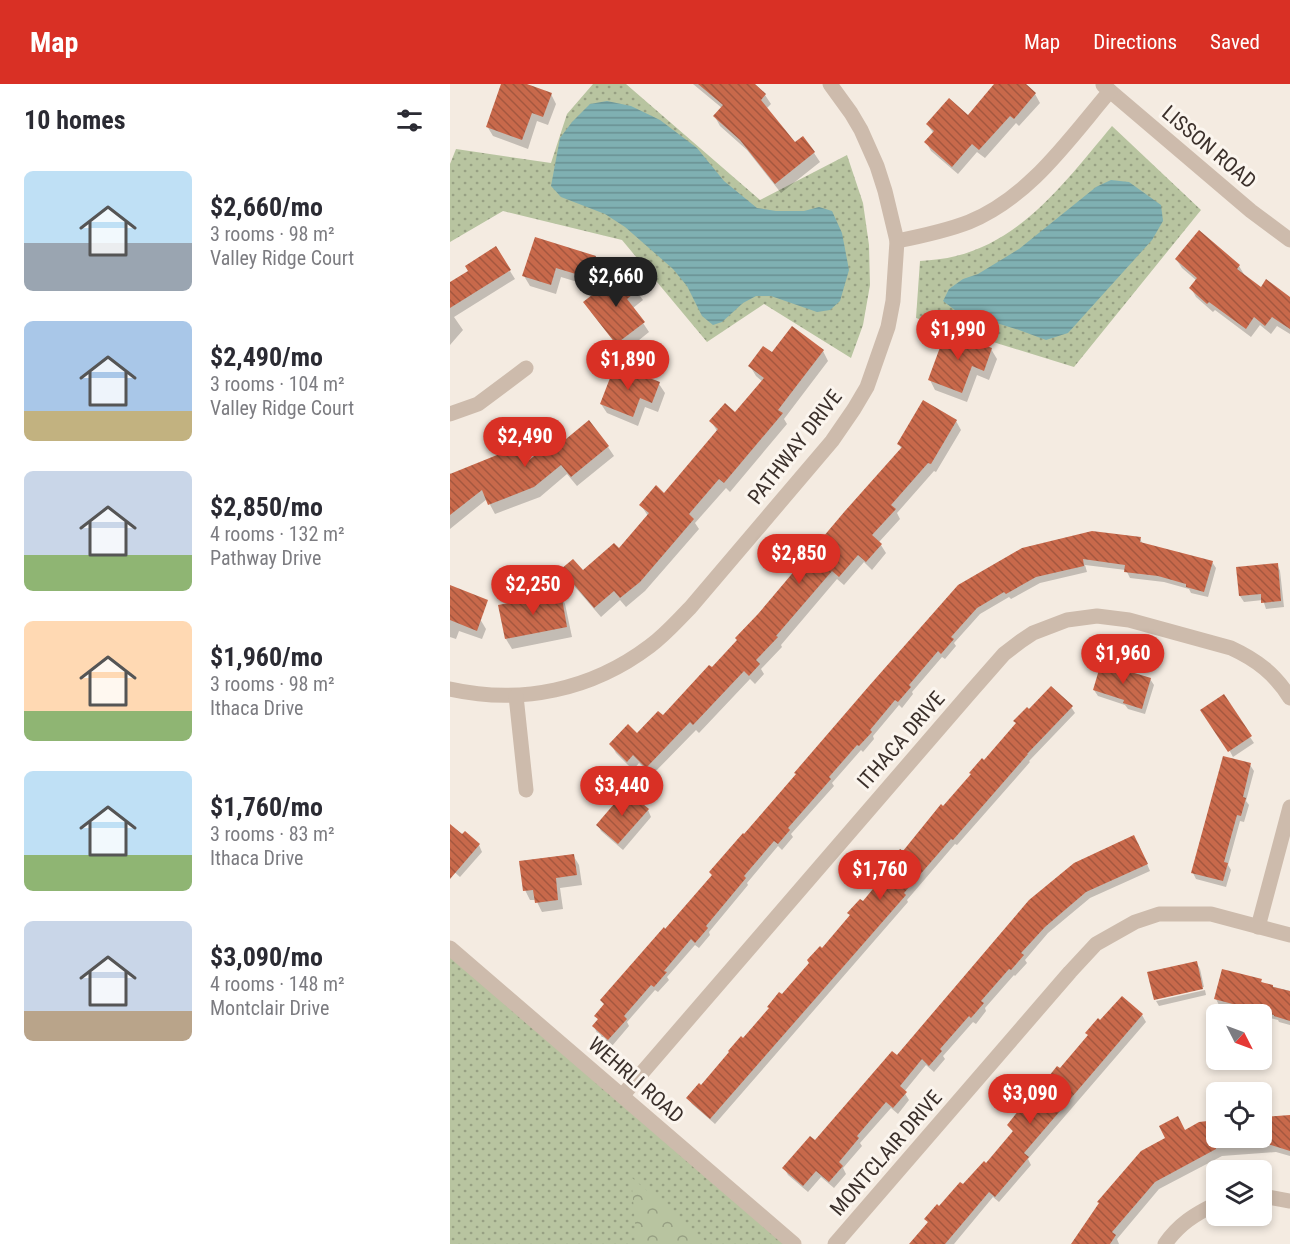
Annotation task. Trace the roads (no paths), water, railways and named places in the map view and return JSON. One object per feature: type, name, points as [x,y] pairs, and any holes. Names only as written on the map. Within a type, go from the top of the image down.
[{"type":"street","name":"PATHWAY DRIVE","points":[[450,689],[493,696],[533,694],[591,679],[621,665],[650,646],[690,608],[824,450],[854,409],[867,387],[888,327],[893,301],[897,241],[878,166],[856,122],[830,84]]},
{"type":"street","points":[[897,241],[948,230],[992,210],[1016,194],[1056,155],[1106,87]]},
{"type":"street","name":"LISSON ROAD","points":[[1106,87],[1251,211],[1290,240]]},
{"type":"street","points":[[450,414],[478,404],[526,368]]},
{"type":"street","name":"ITHACA DRIVE","points":[[622,1096],[968,694],[1004,654],[1021,640],[1066,620],[1096,616],[1130,620],[1231,648],[1286,681],[1290,698]]},
{"type":"street","points":[[516,696],[526,790]]},
{"type":"street","points":[[1258,927],[1290,807]]},
{"type":"street","name":"MONTCLAIR DRIVE","points":[[835,1244],[1096,944],[1135,922],[1159,915],[1211,914],[1290,935]]},
{"type":"street","name":"WEHRLI ROAD","points":[[450,948],[794,1244]]},
{"type":"street","points":[[1272,1198],[1290,1201]]},
{"type":"street","points":[[1166,1244],[1182,1225],[1206,1209]]},
{"type":"water","points":[[607,101],[631,106],[660,120],[697,148],[724,181],[757,208],[804,211],[819,207],[832,211],[842,233],[849,270],[840,301],[830,310],[817,312],[771,296],[756,296],[743,303],[722,322],[713,325],[702,316],[687,286],[673,269],[625,227],[605,214],[561,197],[551,186],[560,138],[590,104]]},
{"type":"water","points":[[1111,180],[1129,182],[1161,205],[1163,221],[1152,240],[1068,333],[1046,340],[955,310],[943,301],[949,289],[1019,249],[1096,187]]}]
